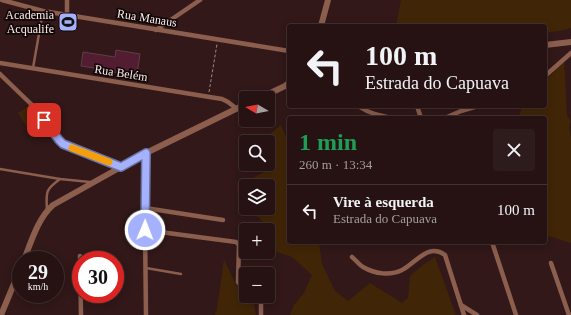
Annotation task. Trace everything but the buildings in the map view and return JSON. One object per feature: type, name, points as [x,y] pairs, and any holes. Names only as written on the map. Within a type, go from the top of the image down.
[{"type":"street","name":"Rua Manaus","points":[[2,0],[43,11],[287,51]]},
{"type":"street","points":[[67,0],[68,15]]},
{"type":"street","points":[[156,30],[200,0]]},
{"type":"street","points":[[322,24],[328,0]]},
{"type":"street","points":[[547,45],[571,42]]},
{"type":"street","points":[[547,74],[571,53]]},
{"type":"street","name":"Rua Belém","points":[[0,63],[225,100],[237,109]]},
{"type":"street","points":[[0,74],[31,104],[63,144],[121,167]]},
{"type":"street","points":[[275,91],[287,84]]},
{"type":"street","points":[[361,108],[370,113],[382,116]]},
{"type":"street","points":[[450,116],[471,108]]},
{"type":"street","points":[[28,251],[39,223],[47,210],[53,205],[146,153],[237,109]]},
{"type":"street","points":[[146,153],[146,315]]},
{"type":"street","points":[[145,208],[223,220]]},
{"type":"street","points":[[145,230],[236,242],[238,245],[239,283]]},
{"type":"street","points":[[493,244],[516,315]]},
{"type":"street","points":[[352,257],[363,267],[378,273],[391,274],[402,271],[424,254],[437,251],[441,252],[445,255],[464,315]]},
{"type":"street","points":[[552,263],[569,315]]},
{"type":"street","points":[[1,315],[12,289]]},
{"type":"street","points":[[81,303],[81,315]]},
{"type":"street","points":[[261,303],[261,315]]},
{"type":"street","points":[[461,305],[477,315]]},
{"type":"lane","points":[[33,69],[43,11]]},
{"type":"lane","points":[[0,169],[60,179],[94,182]]},
{"type":"lane","points":[[47,210],[46,198],[48,190],[50,186],[60,179]]},
{"type":"lane","points":[[145,268],[182,274]]},
{"type":"path","points":[[209,97],[218,40]]},
{"type":"shaded area","points":[[401,0],[571,0],[571,28],[547,33],[547,24],[396,24]]},
{"type":"shaded area","points":[[564,62],[567,116],[571,121],[569,126],[571,138],[571,243],[547,236],[547,116],[520,116],[522,108],[547,108],[547,79]]},
{"type":"shaded area","points":[[30,105],[46,125],[32,135],[18,113]]},
{"type":"shaded area","points":[[281,125],[287,140],[287,244],[319,244],[322,264],[335,291],[348,301],[370,283],[402,303],[408,298],[410,276],[435,257],[456,315],[290,315],[294,305],[304,293],[312,275],[292,257],[275,251],[275,223],[264,223],[258,217],[253,215],[275,215],[275,179],[251,179],[266,171],[275,171],[275,135],[270,134]]},
{"type":"shaded area","points":[[239,185],[239,210],[237,186]]},
{"type":"shaded area","points":[[224,259],[236,285],[239,287],[239,303],[253,303],[256,315],[215,315]]},
{"type":"slow traffic","points":[[72,148],[109,162]]},
{"type":"place","name":"Academia Acqualife","points":[[68,22]]},
{"type":"route","points":[[44,120],[63,144],[121,167],[146,153],[145,230]]}]
